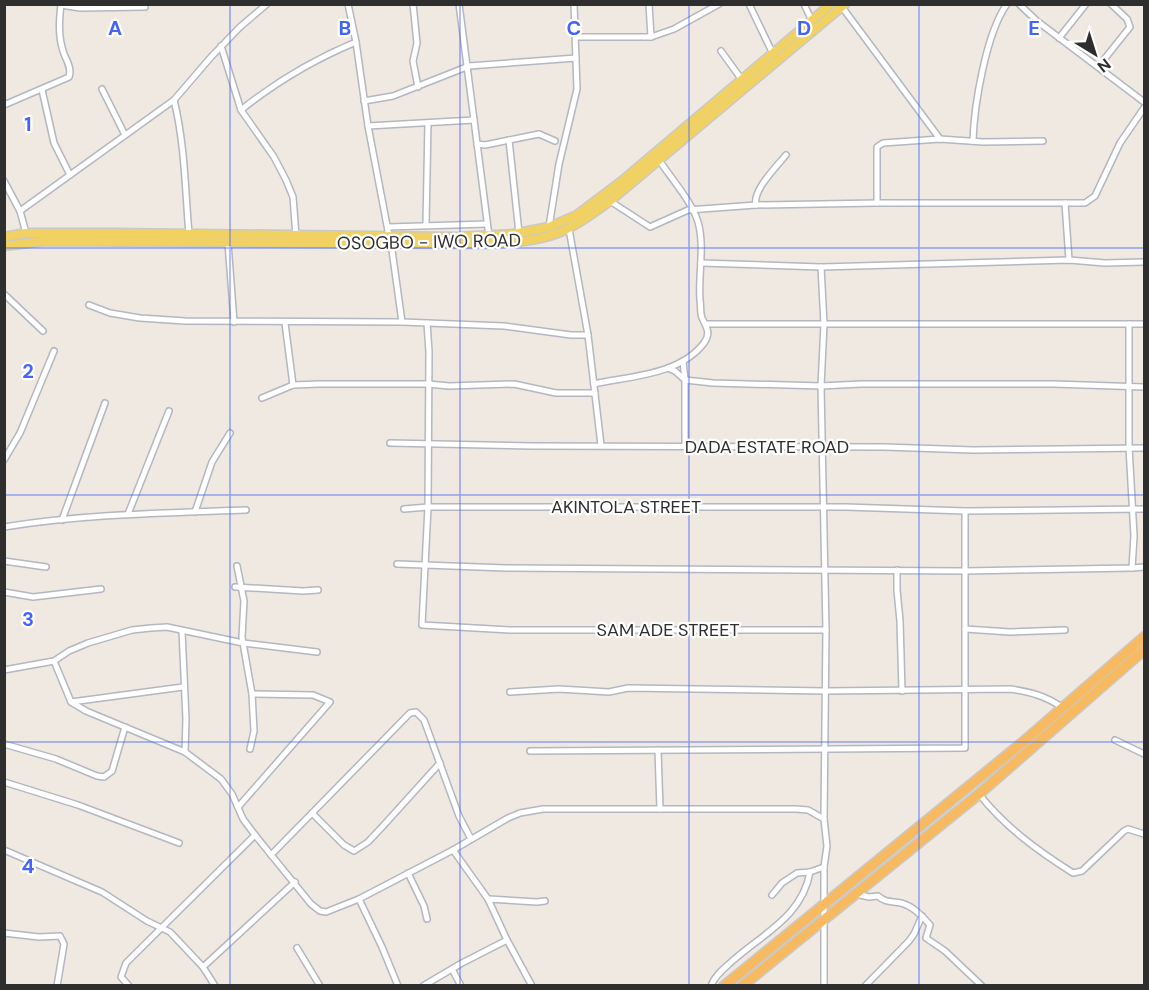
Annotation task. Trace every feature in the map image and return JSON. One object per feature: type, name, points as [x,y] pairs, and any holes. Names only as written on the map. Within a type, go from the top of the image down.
[{"type":"highway","points":[[724,986],[1063,708],[1144,637]]},
{"type":"highway","points":[[742,986],[979,794],[1144,650]]},
{"type":"main road","name":"OSOGBO - IWO ROAD","points":[[4,246],[45,241],[228,243],[390,240],[489,236],[549,227],[576,215],[601,198],[831,4]]},
{"type":"main road","name":"OSOGBO - IWO ROAD","points":[[4,237],[26,233],[189,234],[514,242],[536,239],[569,229],[610,201],[844,6]]},
{"type":"street","points":[[20,211],[174,100],[221,46],[267,4]]},
{"type":"street","points":[[348,4],[368,126],[388,227],[402,322]]},
{"type":"street","points":[[413,4],[417,44],[413,61],[418,87]]},
{"type":"street","points":[[459,4],[469,66],[489,236]]},
{"type":"street","points":[[549,227],[559,164],[577,89],[577,37],[574,4]]},
{"type":"street","points":[[649,4],[651,37]]},
{"type":"street","points":[[577,37],[651,37],[675,29],[719,4]]},
{"type":"street","points":[[749,4],[773,54]]},
{"type":"street","points":[[804,4],[812,21]]},
{"type":"street","points":[[973,141],[973,127],[986,52],[994,27],[1006,4]]},
{"type":"street","points":[[1019,4],[1059,38],[1144,102]]},
{"type":"street","points":[[1059,38],[1086,4]]},
{"type":"street","points":[[1098,67],[1130,27],[1127,19],[1111,4]]},
{"type":"street","points":[[4,105],[66,80],[71,72],[61,44],[59,29],[61,5],[80,8],[145,7]]},
{"type":"street","points":[[844,6],[940,139]]},
{"type":"street","points":[[241,110],[292,74],[356,42]]},
{"type":"street","points":[[221,46],[241,110],[274,157],[286,180],[292,198],[296,236]]},
{"type":"street","points":[[721,51],[742,80]]},
{"type":"street","points":[[364,101],[393,96],[469,66],[576,58]]},
{"type":"street","points":[[102,89],[126,135]]},
{"type":"street","points":[[42,90],[54,142],[70,175]]},
{"type":"street","points":[[174,100],[180,124],[186,177],[189,234]]},
{"type":"street","points":[[610,201],[650,227],[692,210],[756,205],[1085,203],[1095,196],[1120,143],[1144,108]]},
{"type":"street","points":[[368,126],[474,120]]},
{"type":"street","points":[[426,224],[428,123]]},
{"type":"street","points":[[477,144],[485,145],[539,134],[555,141]]},
{"type":"street","points":[[877,203],[877,147],[882,143],[940,139],[1042,141]]},
{"type":"street","points":[[509,140],[519,233]]},
{"type":"street","points":[[756,205],[755,200],[762,185],[786,155]]},
{"type":"street","points":[[594,384],[668,368],[682,361],[708,337],[707,324],[702,318],[700,297],[699,223],[659,160]]},
{"type":"street","points":[[4,181],[20,211],[26,233]]},
{"type":"street","points":[[1065,203],[1069,260]]},
{"type":"street","points":[[388,227],[426,224],[487,224]]},
{"type":"street","points":[[569,229],[588,335],[601,445]]},
{"type":"street","points":[[228,243],[234,322]]},
{"type":"street","points":[[701,263],[821,267],[1069,260],[1105,263],[1144,262]]},
{"type":"street","points":[[821,267],[824,324],[821,386],[826,630],[824,819],[827,846],[824,867],[824,986]]},
{"type":"street","points":[[4,294],[43,331]]},
{"type":"street","points":[[89,305],[110,313],[140,318],[285,323],[402,322],[504,326],[571,335],[588,335]]},
{"type":"street","points":[[285,323],[293,386]]},
{"type":"street","points":[[425,566],[428,507],[428,323]]},
{"type":"street","points":[[707,324],[1144,324]]},
{"type":"street","points":[[1129,324],[1129,447],[1134,536],[1132,568]]},
{"type":"street","points":[[5,457],[20,433],[54,351]]},
{"type":"street","points":[[682,361],[685,380],[685,446]]},
{"type":"street","points":[[668,368],[685,380],[713,383],[821,386],[1054,384],[1144,387]]},
{"type":"street","points":[[262,398],[293,386],[319,384],[449,386],[514,384],[556,393],[595,393]]},
{"type":"street","points":[[62,520],[105,404]]},
{"type":"street","points":[[128,514],[169,411]]},
{"type":"street","points":[[195,512],[212,462],[230,433]]},
{"type":"street","name":"DADA ESTATE ROAD","points":[[390,443],[973,450],[1144,448]]},
{"type":"street","name":"AKINTOLA STREET","points":[[405,509],[428,507],[825,508],[965,511],[1144,509]]},
{"type":"street","points":[[4,527],[128,514],[246,510]]},
{"type":"street","points":[[530,750],[965,748],[965,511]]},
{"type":"street","points":[[4,561],[45,567]]},
{"type":"street","points":[[397,564],[965,571],[1144,567]]},
{"type":"street","name":"SAM ADE STREET","points":[[425,566],[422,625],[510,630],[826,630]]},
{"type":"street","points":[[237,567],[244,601],[242,637],[252,694],[254,731],[250,748]]},
{"type":"street","points":[[897,570],[902,691]]},
{"type":"street","points":[[235,587],[318,590]]},
{"type":"street","points":[[4,592],[33,597],[101,590]]},
{"type":"street","points":[[4,670],[54,662],[69,651],[88,643],[132,630],[167,627],[243,643],[317,652]]},
{"type":"street","points":[[965,629],[1010,632],[1065,630]]},
{"type":"street","points":[[182,631],[185,752]]},
{"type":"street","points":[[54,662],[71,702],[86,711],[185,752],[221,779],[239,806],[243,819],[311,904],[320,911],[326,912],[359,899],[520,813],[543,809],[796,809],[808,810],[824,819]]},
{"type":"street","points":[[71,702],[183,687]]},
{"type":"street","points":[[510,692],[559,689],[609,692],[628,688],[826,691],[1011,689],[1035,693],[1063,708]]},
{"type":"street","points":[[239,806],[330,702],[313,695],[252,694]]},
{"type":"street","points":[[272,855],[410,713],[418,713],[424,720],[459,816],[471,839]]},
{"type":"street","points":[[4,744],[56,759],[104,777],[112,771],[125,727]]},
{"type":"street","points":[[1115,740],[1144,754]]},
{"type":"street","points":[[658,750],[660,809]]},
{"type":"street","points":[[312,813],[344,844],[354,850],[359,849],[440,763]]},
{"type":"street","points":[[4,782],[78,805],[178,843]]},
{"type":"street","points":[[979,794],[995,814],[1012,829],[1073,873],[1082,871],[1124,831],[1128,829],[1144,834]]},
{"type":"street","points":[[129,986],[121,977],[126,963],[255,835]]},
{"type":"street","points":[[4,850],[102,892],[159,928],[170,932],[202,967],[213,984]]},
{"type":"street","points":[[453,850],[488,900],[532,986]]},
{"type":"street","points":[[772,895],[797,873],[810,872],[824,867]]},
{"type":"street","points":[[711,986],[719,973],[788,915],[802,899],[810,872]]},
{"type":"street","points":[[408,873],[424,906],[427,919]]},
{"type":"street","points":[[202,967],[295,882]]},
{"type":"street","points":[[854,894],[878,896],[885,902],[903,904],[922,916],[930,925],[926,938],[945,951],[982,986]]},
{"type":"street","points":[[359,899],[398,986]]},
{"type":"street","points":[[488,900],[537,902],[545,900]]},
{"type":"street","points":[[865,986],[914,934],[922,916]]},
{"type":"street","points":[[4,933],[39,937],[60,936],[62,938],[64,944],[57,986]]},
{"type":"street","points":[[423,986],[507,940]]},
{"type":"street","points":[[297,948],[320,986]]},
{"type":"street","points":[[452,969],[461,986]]}]
